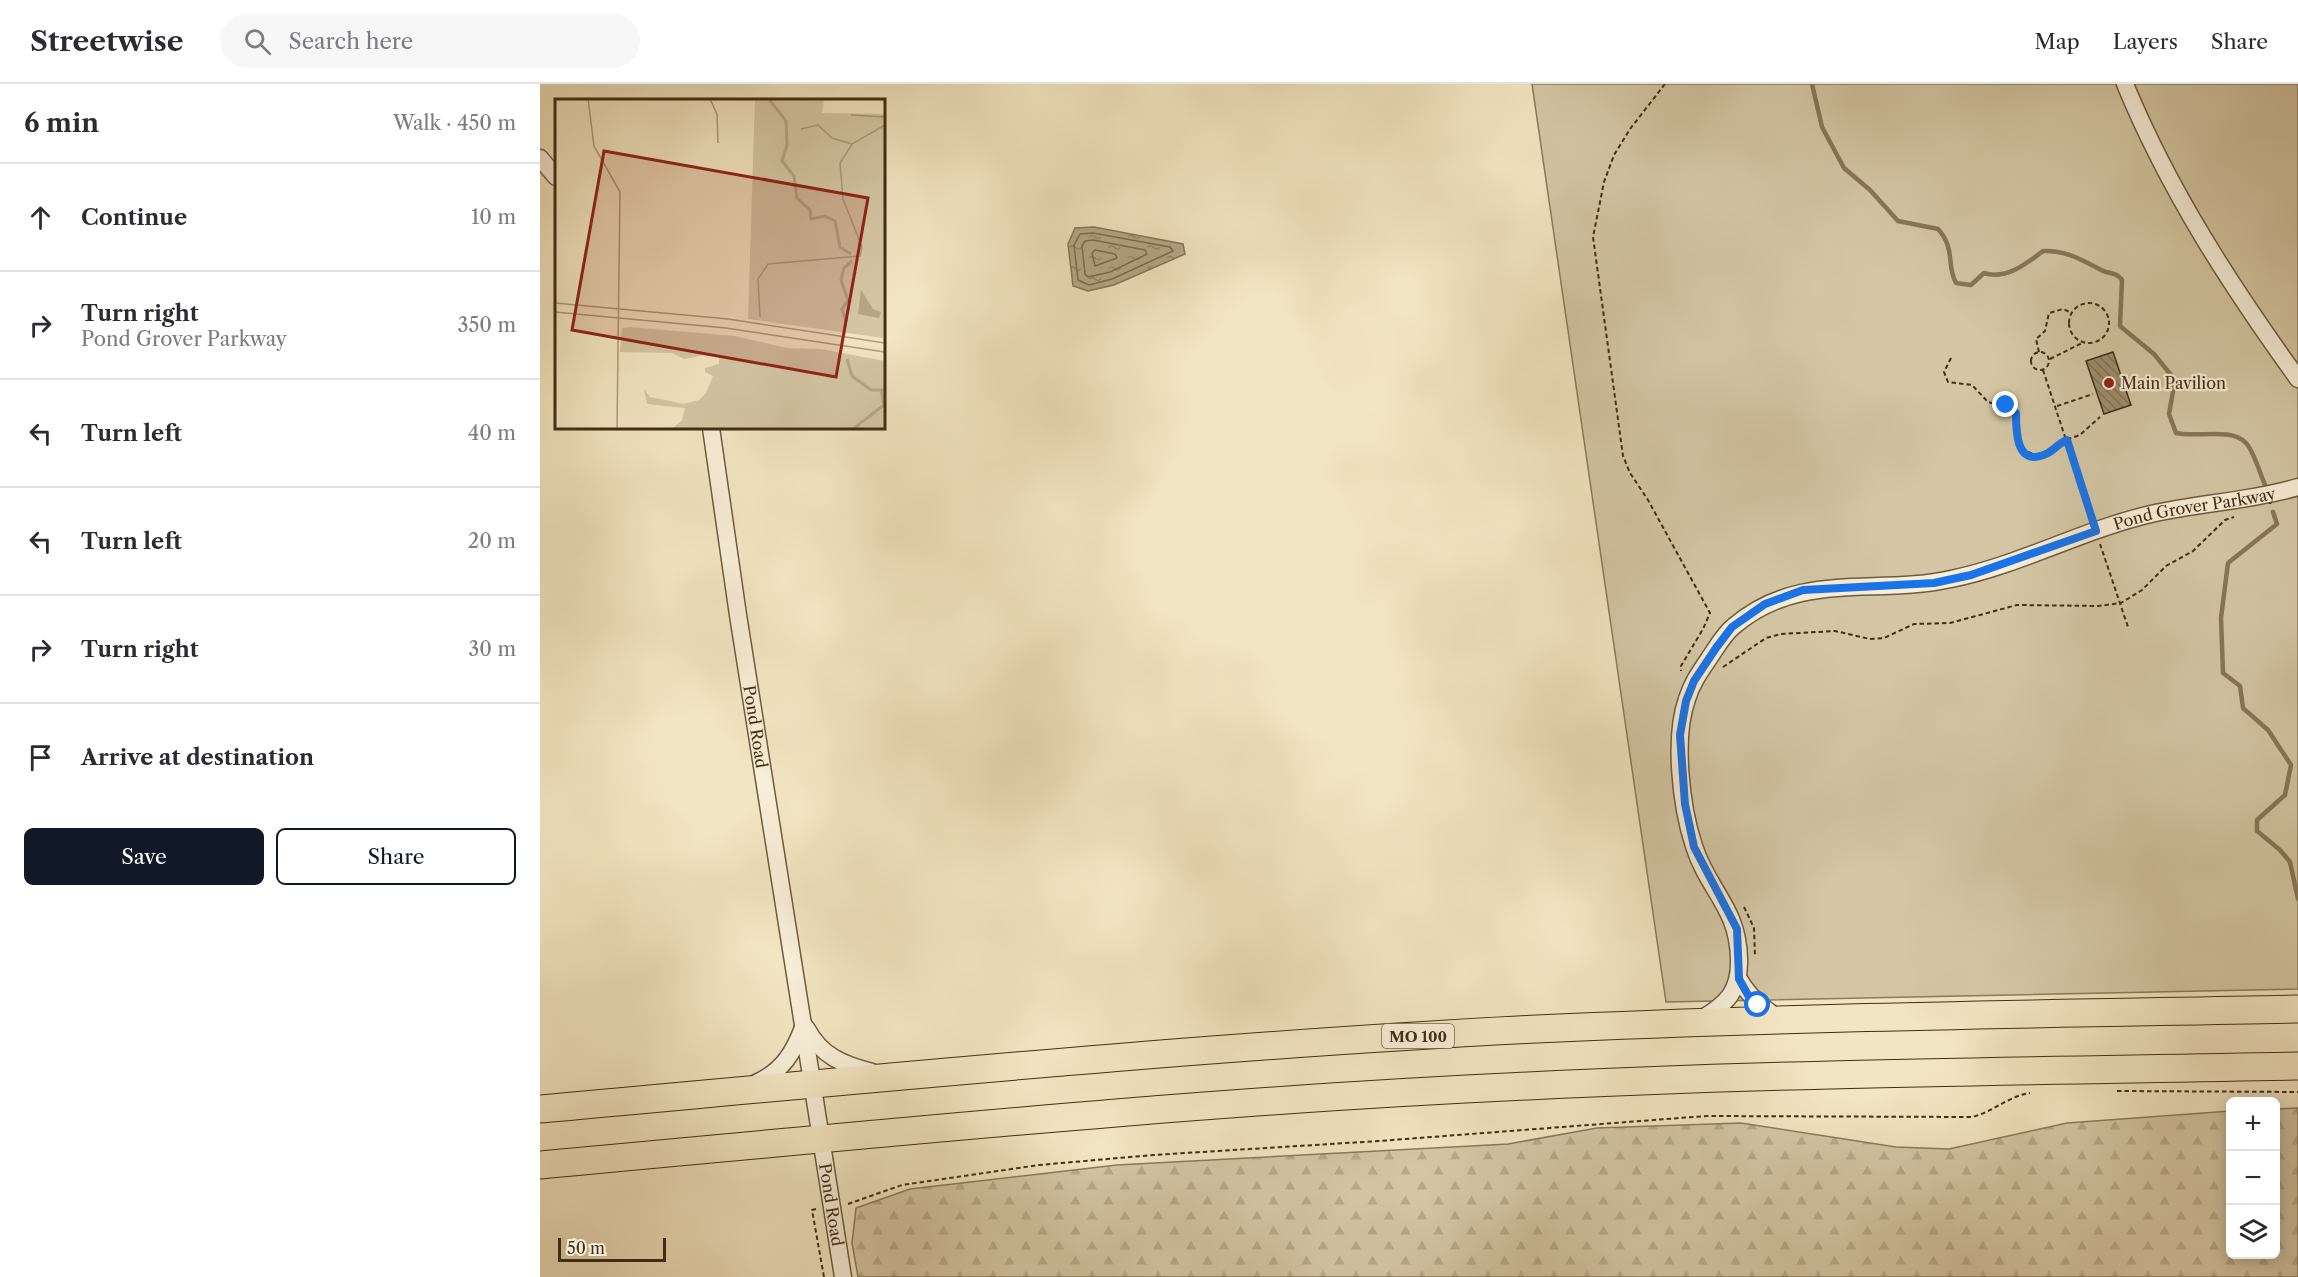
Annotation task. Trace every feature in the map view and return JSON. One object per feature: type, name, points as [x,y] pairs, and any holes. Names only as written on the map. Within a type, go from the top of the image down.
[{"type":"highway","name":"MO 100","points":[[540,1109],[1297,1044],[1695,1023],[2298,1009]]},
{"type":"highway","points":[[540,1165],[1213,1106],[1529,1086],[1844,1074],[2298,1066]]},
{"type":"street","points":[[2125,84],[2139,117],[2205,244],[2298,379]]},
{"type":"street","points":[[540,158],[555,176]]},
{"type":"street","name":"Pond Road","points":[[711,429],[736,604],[843,1277]]},
{"type":"street","name":"Pond Grover Parkway","points":[[1739,972],[1737,929],[1698,855],[1685,804],[1680,735],[1686,701],[1694,681],[1732,627],[1774,601],[1803,590],[1934,583],[1971,575],[2096,531],[2153,514],[2262,497],[2298,487]]},
{"type":"street","points":[[1739,972],[1748,995],[1758,1005],[1781,1020]]},
{"type":"street","points":[[1695,1023],[1719,1008],[1739,972]]},
{"type":"street","points":[[736,1091],[770,1077],[782,1067],[792,1055],[804,1024]]},
{"type":"street","name":"Pond Road","points":[[804,1024],[817,1046],[833,1059],[857,1069],[894,1078]]},
{"type":"path","points":[[1665,84],[1630,129],[1614,155],[1604,182],[1593,237],[1623,456],[1630,473],[1702,594],[1710,613],[1681,666],[1682,674],[1694,681]]},
{"type":"path","points":[[2049,358],[2083,342],[2093,343],[2104,336],[2109,319],[2102,308],[2090,303],[2078,306],[2069,321],[2071,333],[2083,342]]},
{"type":"path","points":[[2039,352],[2036,339],[2044,331],[2049,313],[2063,309],[2072,313]]},
{"type":"path","points":[[2039,352],[2049,358]]},
{"type":"path","points":[[2039,352],[2032,357],[2031,365],[2038,371],[2048,367],[2049,358]]},
{"type":"path","points":[[1951,358],[1944,372],[1948,382],[1972,385],[1988,402],[2014,409],[2019,448],[2038,456],[2080,435],[2100,417]]},
{"type":"path","points":[[2043,370],[2128,627]]},
{"type":"path","points":[[2056,406],[2093,394]]},
{"type":"path","points":[[1719,670],[1766,638],[1781,634],[1835,631],[1870,639],[1884,638],[1914,624],[1950,623],[2017,605],[2097,606],[2121,603],[2142,590],[2166,566],[2193,551],[2225,520],[2244,514]]},
{"type":"path","points":[[1739,972],[1755,965],[1754,928],[1742,904]]},
{"type":"path","points":[[2116,1091],[2298,1092]]},
{"type":"path","points":[[824,1277],[812,1210],[831,1208],[902,1185],[1073,1162],[1706,1116],[1971,1117],[1980,1116],[2013,1097],[2035,1092]]},
{"type":"green space","points":[[1532,84],[2298,84],[2298,989],[1666,1002]]},
{"type":"green space","points":[[2298,1108],[2298,1277],[858,1277],[852,1243],[856,1208],[910,1189],[1117,1165],[1508,1144],[1597,1128],[1741,1123],[1896,1147],[1949,1149],[2067,1123],[2226,1111],[2226,1259],[2280,1259],[2280,1109]]},
{"type":"water","points":[[1094,227],[1183,244],[1185,254],[1114,285],[1088,291],[1073,286],[1068,244],[1075,228]]},
{"type":"building","name":"Main Pavilion","points":[[2113,352],[2131,405],[2104,414],[2086,361]]},
{"type":"waterway","points":[[1812,84],[1822,127],[1844,168],[1870,190],[1898,221],[1938,229],[1947,243],[1956,283],[1971,285],[1984,273],[1992,275],[2008,273],[2023,266],[2043,251],[2066,254],[2119,277],[2122,280],[2120,326],[2154,354],[2175,380],[2169,414],[2176,433],[2223,434],[2240,438],[2252,452],[2266,487]]},
{"type":"waterway","points":[[2273,512],[2277,524],[2228,563],[2221,618],[2223,673],[2240,686],[2243,708],[2268,730],[2291,765],[2285,795],[2257,820],[2257,831],[2280,850],[2290,862],[2298,899]]},
{"type":"place","name":"Main Pavilion","points":[[2109,383]]},
{"type":"route","points":[[1758,1005],[1748,995],[1739,979],[1737,929],[1733,918],[1701,864],[1689,827],[1680,735],[1686,701],[1694,681],[1732,627],[1765,604],[1803,590],[1934,583],[1971,575],[2096,531],[2067,440],[2060,442],[2045,454],[2038,456],[2029,454],[2019,448],[2016,442],[2016,413],[2014,409],[2006,405]]}]
